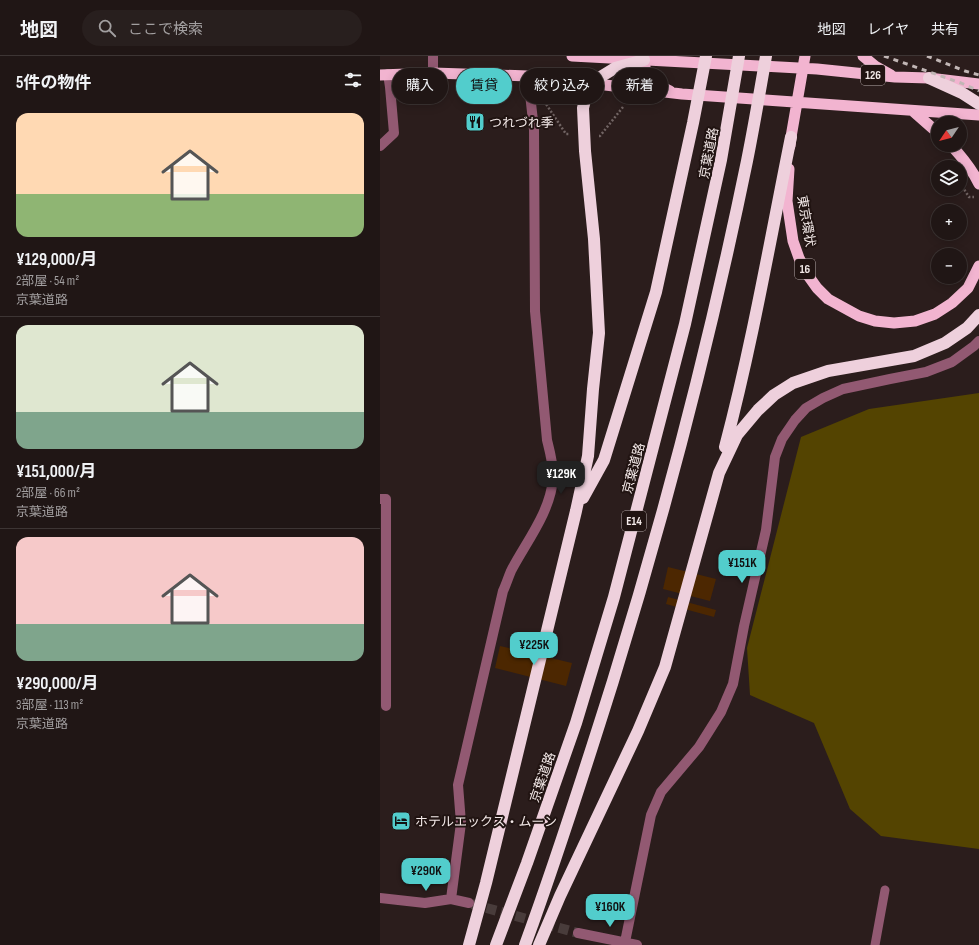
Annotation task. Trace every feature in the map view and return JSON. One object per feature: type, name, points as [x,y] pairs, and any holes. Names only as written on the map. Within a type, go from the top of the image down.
[{"type":"highway","points":[[572,56],[644,58]]},
{"type":"highway","points":[[576,511],[604,460],[656,292],[706,56]]},
{"type":"highway","name":"京葉道路","points":[[496,945],[576,723],[614,597],[686,324],[721,160],[739,56]]},
{"type":"highway","name":"E14","points":[[525,945],[588,763],[638,599],[677,459],[713,316],[747,160],[766,56]]},
{"type":"highway","name":"東京環状","points":[[804,56],[790,137],[787,201],[793,241],[807,274],[817,288],[828,299],[859,316],[875,321],[894,324],[914,321],[935,314],[952,303],[968,288],[979,266]]},
{"type":"highway","points":[[864,56],[875,66],[895,77]]},
{"type":"highway","points":[[604,75],[615,68],[644,58]]},
{"type":"highway","points":[[644,58],[644,68],[656,83],[663,88],[679,94]]},
{"type":"highway","name":"126","points":[[644,58],[689,63],[817,69],[895,77],[929,78],[979,84]]},
{"type":"highway","points":[[448,73],[520,76]]},
{"type":"highway","points":[[929,78],[962,93],[979,104]]},
{"type":"highway","points":[[604,85],[679,94],[979,116]]},
{"type":"highway","points":[[469,945],[486,883],[588,456],[593,389],[600,333],[594,239],[585,151],[584,104]]},
{"type":"highway","points":[[913,111],[931,127]]},
{"type":"highway","points":[[539,945],[560,896],[638,731],[665,667],[740,392],[790,137]]},
{"type":"highway","points":[[957,152],[970,168],[979,184]]},
{"type":"highway","points":[[719,473],[737,435],[758,410],[774,395],[794,383],[828,371],[914,356],[944,343],[966,328],[979,315]]},
{"type":"street","points":[[433,56],[433,68]]},
{"type":"street","points":[[380,146],[394,133],[390,87],[384,75]]},
{"type":"street","points":[[451,899],[461,823],[458,785],[503,591],[511,572],[530,540],[544,511],[550,496],[553,478],[535,311],[534,130],[531,104]]},
{"type":"street","points":[[625,942],[651,815],[661,792],[699,747],[722,712],[733,684],[744,626],[766,530],[775,457],[782,439],[795,420],[806,408],[823,398],[843,390],[926,372],[952,362],[979,341]]},
{"type":"street","points":[[380,499],[386,499],[386,706]]},
{"type":"street","points":[[380,898],[425,903],[451,899],[469,903]]},
{"type":"street","points":[[578,933],[637,945]]},
{"type":"lane","points":[[875,945],[885,890]]},
{"type":"path","points":[[546,104],[566,134]]},
{"type":"path","points":[[600,136],[623,107]]},
{"type":"shaded area","points":[[979,393],[979,849],[881,836],[850,809],[814,723],[750,695],[747,648],[801,437],[869,409]]},
{"type":"building","points":[[668,567],[716,579],[710,601],[663,589]]},
{"type":"building","points":[[668,597],[716,610],[714,617],[666,604]]},
{"type":"building","points":[[500,646],[572,663],[566,686],[495,668]]},
{"type":"tunnel","points":[[472,904],[578,933]]},
{"type":"railway","points":[[884,56],[961,83],[979,91]]},
{"type":"railway","points":[[927,56],[979,75]]},
{"type":"place","name":"つれづれ季","points":[[475,122]]},
{"type":"place","name":"ホテルエックス・ムーン","points":[[401,821]]}]
